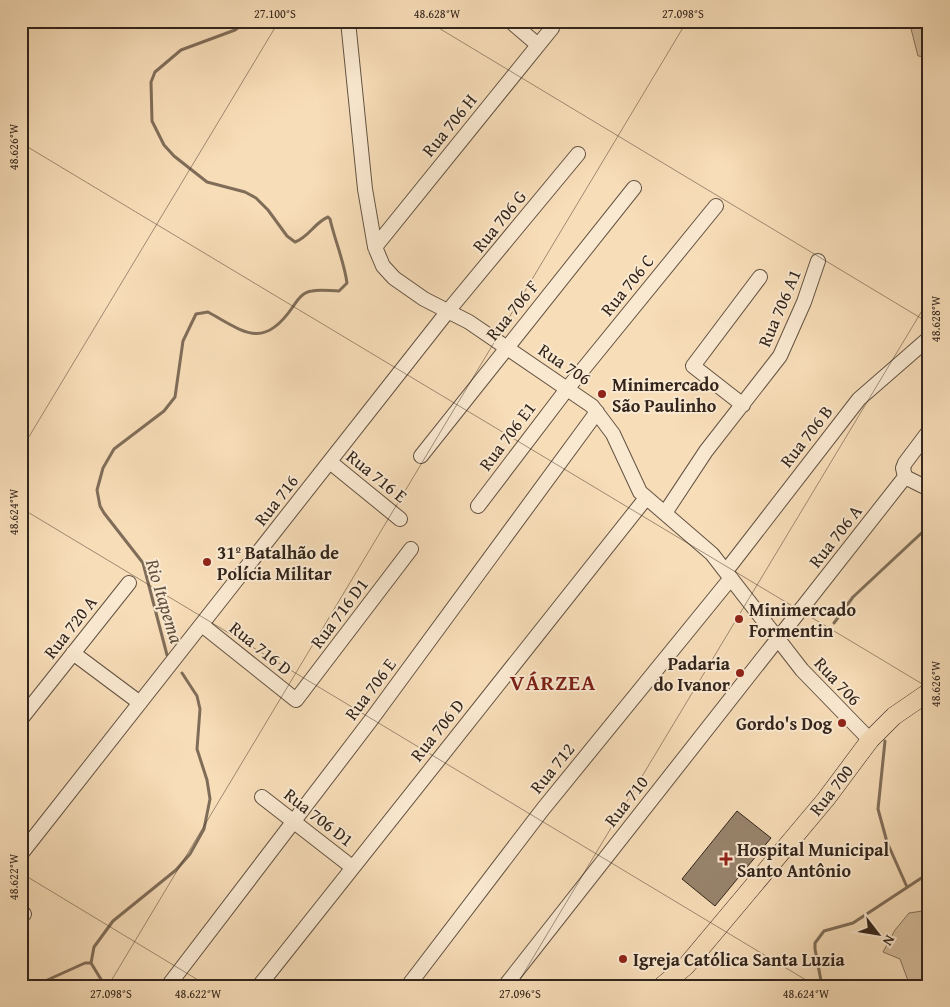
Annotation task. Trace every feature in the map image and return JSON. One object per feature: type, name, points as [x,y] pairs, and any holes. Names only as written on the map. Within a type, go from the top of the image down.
[{"type":"main road","name":"Rua 700","points":[[662,986],[686,966],[826,799],[870,740],[894,716],[929,692]]},
{"type":"street","name":"Rua 706","points":[[348,21],[361,152],[375,247],[383,266],[394,278],[424,299],[469,322],[567,389],[597,412],[612,434],[636,485],[646,498],[704,546],[808,677],[870,740]]},
{"type":"street","points":[[510,21],[538,45]]},
{"type":"street","name":"Rua 706 H","points":[[375,247],[552,28]]},
{"type":"street","name":"Rua 706 G","points":[[448,312],[578,154]]},
{"type":"street","name":"Rua 706 F","points":[[421,456],[634,188]]},
{"type":"street","name":"Rua 706 C","points":[[567,389],[716,206]]},
{"type":"street","name":"Rua 706 A1","points":[[665,513],[706,451],[786,347],[818,261]]},
{"type":"street","points":[[743,405],[693,366],[760,277]]},
{"type":"street","name":"Rua 716","points":[[21,854],[448,312]]},
{"type":"street","name":"Rua 706 B","points":[[728,574],[859,399],[929,338]]},
{"type":"street","name":"Rua 706 E1","points":[[478,506],[567,389]]},
{"type":"street","name":"Rua 706 E","points":[[168,986],[500,546],[597,412]]},
{"type":"street","points":[[929,431],[902,468],[905,477],[929,489]]},
{"type":"street","name":"Rua 716 E","points":[[330,462],[400,518]]},
{"type":"street","name":"Rua 706 A","points":[[778,639],[905,477]]},
{"type":"street","name":"Rua 706 D","points":[[258,986],[646,498]]},
{"type":"street","name":"Rua 716 D1","points":[[296,700],[411,549]]},
{"type":"street","name":"Rua 712","points":[[408,986],[543,809],[728,574]]},
{"type":"street","name":"Rua 720 A","points":[[21,719],[129,583]]},
{"type":"street","name":"Rua 716 D","points":[[202,625],[296,700]]},
{"type":"street","name":"Rua 710","points":[[504,986],[778,639]]},
{"type":"street","points":[[73,653],[140,703]]},
{"type":"street","name":"Rua 706 D1","points":[[262,797],[352,867]]},
{"type":"shaded area","points":[[909,21],[929,21],[929,57],[918,56]]},
{"type":"shaded area","points":[[929,910],[929,965],[926,973],[929,986],[910,986],[900,959],[883,952],[895,930],[909,913]]},
{"type":"building","name":"Hospital Municipal Santo Antônio","points":[[737,811],[771,838],[715,906],[682,879]]},
{"type":"waterway","name":"Rio Itapema","points":[[167,655],[143,563],[100,506],[97,490],[103,468],[114,449],[164,411],[175,397],[183,341],[196,314],[208,312],[243,331],[262,333],[272,329],[282,321],[305,293],[318,290],[339,291],[347,283],[342,259],[328,217],[295,242],[287,236],[268,210],[256,198],[245,192],[207,182],[174,156],[164,145],[152,121],[151,82],[155,72],[181,50],[235,30],[247,21]]},
{"type":"waterway","points":[[834,623],[853,597],[929,526]]},
{"type":"waterway","name":"Rio Itapema","points":[[105,986],[91,963],[94,947],[113,921],[176,870],[190,854],[204,829],[210,799],[207,780],[197,749],[200,709],[197,696],[182,673]]},
{"type":"waterway","points":[[885,741],[878,809],[887,842],[907,887]]},
{"type":"waterway","points":[[822,986],[815,943],[824,931],[853,923],[929,873]]},
{"type":"waterway","points":[[34,986],[85,963],[91,963]]},
{"type":"place","name":"Minimercado São Paulinho","points":[[602,394]]},
{"type":"place","name":"31º Batalhão de Polícia Militar","points":[[207,562]]},
{"type":"place","name":"Minimercado Formentin","points":[[739,619]]},
{"type":"place","name":"Padaria do Ivanor","points":[[740,673]]},
{"type":"place","name":"Gordo's Dog","points":[[842,723]]},
{"type":"place","name":"Hospital Municipal Santo Antônio","points":[[726,859]]},
{"type":"place","name":"Igreja Católica Santa Luzia","points":[[623,959]]},
{"type":"district","name":"VÁRZEA","points":[[553,682]]}]
